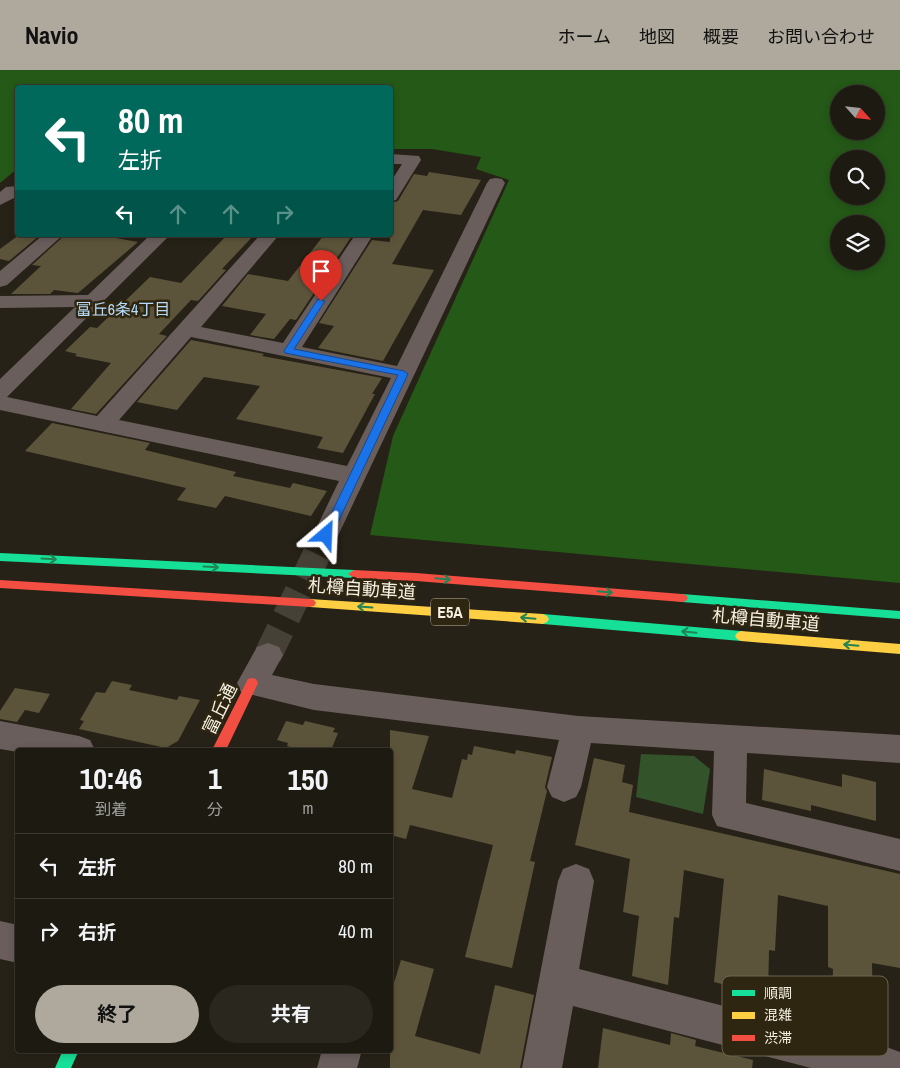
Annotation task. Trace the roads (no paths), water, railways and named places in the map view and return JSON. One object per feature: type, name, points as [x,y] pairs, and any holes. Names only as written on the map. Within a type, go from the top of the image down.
[{"type":"main road","name":"札樽自動車道","points":[[0,557],[416,577],[900,615]]},
{"type":"main road","name":"札樽自動車道","points":[[0,584],[441,611],[900,649]]},
{"type":"main road","name":"富丘通","points":[[220,748],[252,683]]},
{"type":"main road","points":[[62,1068],[70,1053]]},
{"type":"street","points":[[393,159],[413,160],[393,190]]},
{"type":"street","points":[[326,535],[496,183]]},
{"type":"street","points":[[0,200],[12,191],[15,191]]},
{"type":"street","points":[[0,281],[52,237]]},
{"type":"street","points":[[0,392],[11,371],[93,301],[159,237]]},
{"type":"street","points":[[103,424],[268,237]]},
{"type":"street","points":[[288,351],[363,237]]},
{"type":"street","points":[[0,302],[93,301]]},
{"type":"street","points":[[186,330],[404,374]]},
{"type":"street","points":[[0,403],[355,476]]},
{"type":"street","points":[[268,655],[252,683],[314,697],[578,729],[900,749]]},
{"type":"street","points":[[564,787],[578,729]]},
{"type":"street","points":[[0,735],[68,748]]},
{"type":"street","points":[[731,738],[729,815],[900,855]]},
{"type":"street","points":[[542,1068],[576,881]]},
{"type":"street","points":[[0,940],[15,943]]},
{"type":"street","points":[[558,983],[722,1025]]},
{"type":"street","points":[[336,1068],[341,1053]]},
{"type":"street","points":[[842,1056],[889,1068]]},
{"type":"tunnel","points":[[268,655],[326,535]]},
{"type":"district","name":"富丘6条4丁目","points":[[123,309]]}]
